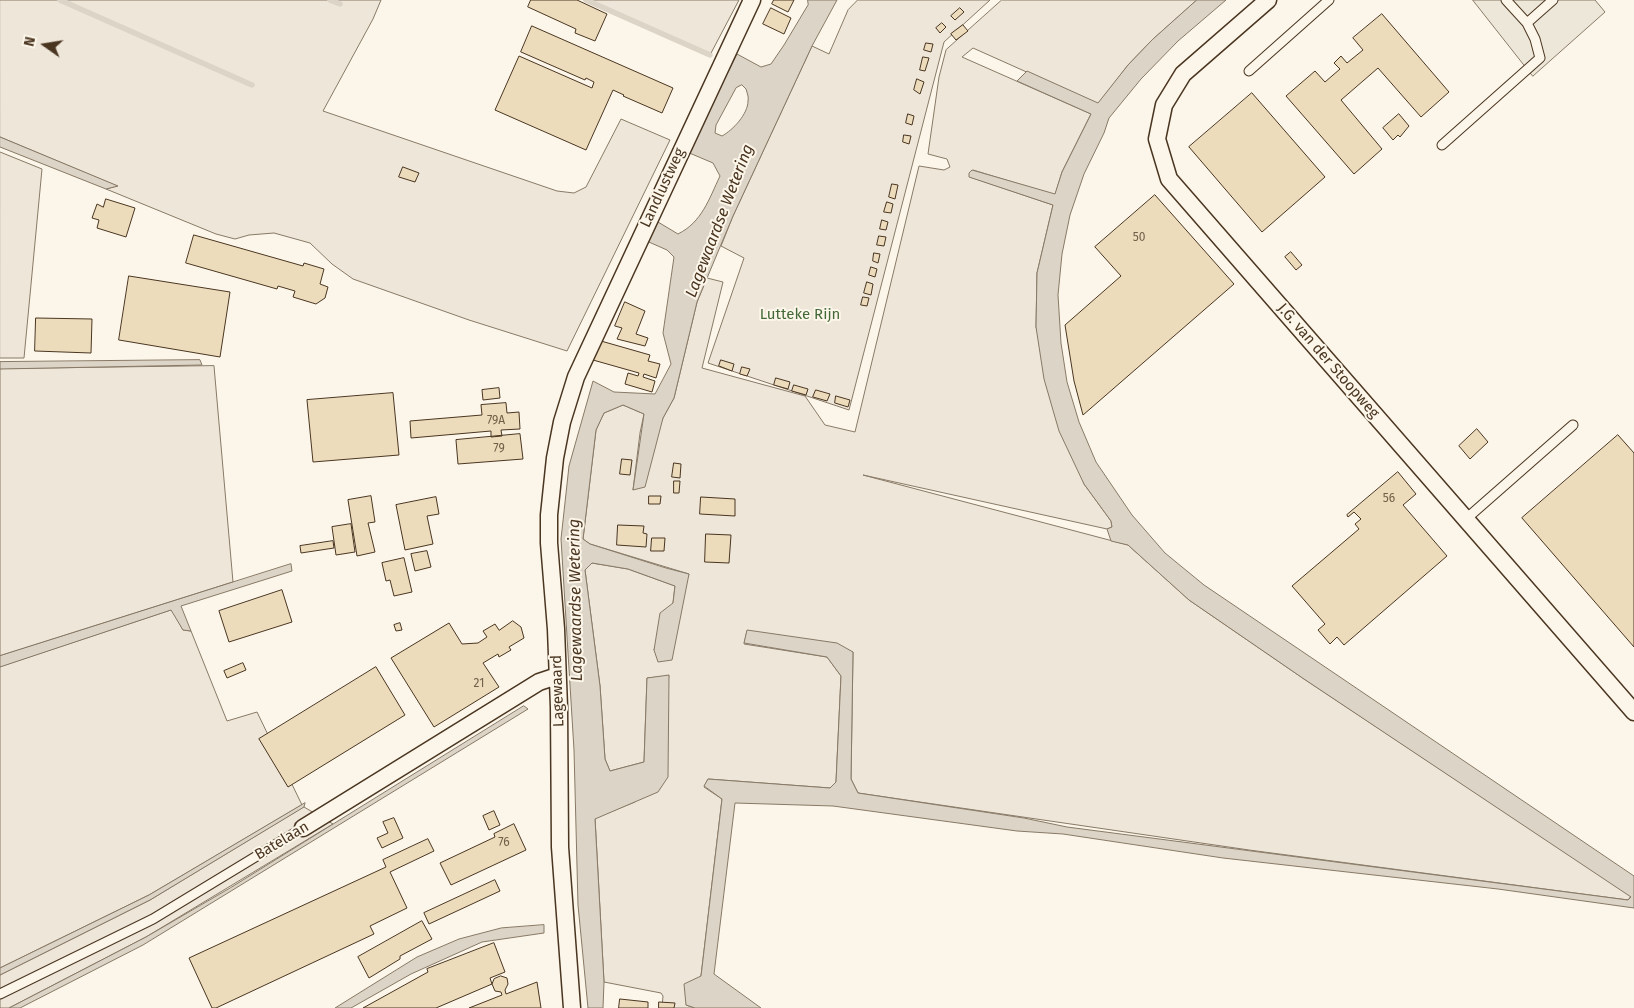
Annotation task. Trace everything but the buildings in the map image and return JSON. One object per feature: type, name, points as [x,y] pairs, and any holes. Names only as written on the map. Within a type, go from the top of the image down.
[{"type":"street","name":"Landlustweg","points":[[576,377],[752,0]]},
{"type":"street","name":"J.G. van der Stoopweg","points":[[1268,0],[1183,74],[1164,105],[1157,139],[1169,179],[1634,712]]},
{"type":"street","name":"Lagewaard","points":[[572,1008],[560,847],[556,629],[549,543],[549,515],[555,458],[562,422],[576,377]]},
{"type":"street","name":"Batelaan","points":[[303,828],[539,682],[557,676]]},
{"type":"lane","points":[[1249,71],[1329,0]]},
{"type":"lane","points":[[1442,146],[1540,58],[1535,39],[1527,23],[1506,0]]},
{"type":"lane","points":[[1527,23],[1553,0]]},
{"type":"lane","points":[[1466,519],[1573,425]]},
{"type":"lane","name":"Batelaan","points":[[0,994],[153,919],[303,828]]},
{"type":"green space","points":[[0,0],[381,0],[373,19],[323,111],[557,191],[574,193],[586,187],[621,119],[670,140],[567,351],[469,320],[353,279],[332,264],[310,243],[274,233],[249,235],[235,239],[216,234],[106,189],[117,186],[0,137]]},
{"type":"green space","points":[[584,0],[739,0],[710,55]]},
{"type":"green space","name":"Lutteke Rijn","points":[[858,0],[990,0],[944,42],[849,410],[708,363],[744,258],[721,246],[733,216],[812,46],[829,54],[848,10]]},
{"type":"green space","points":[[1002,0],[1197,0],[1152,40],[1128,65],[1098,104],[973,48],[962,57],[1091,114],[1062,172],[1055,195],[973,170],[970,177],[1053,205],[1037,273],[1036,327],[1084,484],[1111,521],[1112,527],[1107,529],[863,475],[1128,545],[1189,600],[1304,679],[1631,896],[1628,900],[1249,850],[858,793],[851,779],[853,652],[747,631],[744,644],[827,657],[841,676],[836,782],[830,788],[708,779],[704,787],[722,799],[701,976],[686,1005],[695,1008],[662,1008],[663,996],[661,993],[604,982],[595,818],[635,802],[669,676],[647,678],[644,762],[610,771],[605,759],[600,686],[585,570],[592,563],[628,569],[675,586],[673,603],[654,650],[689,574],[590,544],[583,539],[596,430],[604,413],[623,405],[644,414],[633,490],[663,418],[674,398],[697,302],[707,278],[723,282],[702,368],[805,396],[825,425],[855,432],[919,166],[944,170],[950,167],[947,159],[928,154],[939,77],[946,50]]},
{"type":"green space","points":[[0,152],[42,169],[24,358],[0,358]]},
{"type":"green space","points":[[214,366],[233,582],[0,656],[0,369]]},
{"type":"green space","points":[[172,610],[183,630],[191,631],[227,721],[257,712],[302,805],[149,895],[0,968],[0,667]]},
{"type":"green space","points":[[304,807],[333,824],[146,937],[9,1008],[0,1008],[0,975],[150,900]]},
{"type":"shaded area","points":[[1473,0],[1595,0],[1605,12],[1533,76]]},
{"type":"water","name":"Lagewaardse Wetering","points":[[808,0],[837,0],[812,46],[733,216],[697,302],[674,398],[663,418],[645,487],[633,490],[644,414],[623,405],[604,413],[596,430],[583,539],[590,544],[689,574],[672,660],[658,662],[654,650],[660,613],[673,603],[675,586],[628,569],[592,563],[585,570],[600,686],[605,759],[610,771],[644,762],[647,678],[669,675],[668,777],[658,792],[595,819],[604,982],[603,1008],[588,1008],[578,905],[574,750],[561,539],[569,466],[593,381],[614,392],[655,394],[671,364],[663,333],[674,257],[667,250],[642,239],[653,219],[678,234],[693,223],[704,209],[720,176],[713,163],[687,152],[737,54],[761,67],[771,64],[808,5]],"holes":[[[742,85],[746,89],[748,100],[743,116],[731,130],[722,136],[715,133],[716,125],[736,88]]]},
{"type":"water","points":[[1197,0],[1226,0],[1178,41],[1141,79],[1109,118],[1104,133],[1084,174],[1070,215],[1062,254],[1058,295],[1061,343],[1067,382],[1079,422],[1096,462],[1132,515],[1165,553],[1204,585],[1634,876],[1634,908],[1498,889],[1223,858],[1063,834],[1017,831],[833,806],[735,803],[714,974],[761,1008],[695,1008],[686,1005],[684,984],[701,976],[722,799],[704,786],[708,779],[830,788],[836,782],[841,676],[827,657],[744,643],[747,630],[837,643],[853,652],[851,779],[858,793],[1024,818],[1067,827],[1628,900],[1631,897],[1189,600],[1128,545],[1111,541],[1107,529],[1112,527],[1111,521],[1084,484],[1059,431],[1044,379],[1036,327],[1037,273],[1053,205],[969,177],[969,173],[972,170],[1055,194],[1062,172],[1091,114],[1017,81],[1027,71],[1098,103],[1128,65],[1152,40]]},
{"type":"water","points":[[0,137],[118,186],[106,189],[0,147]]},
{"type":"water","points":[[200,360],[202,365],[0,369],[0,362]]},
{"type":"water","points":[[291,564],[292,571],[181,606],[191,631],[183,630],[171,610],[0,667],[0,656]]},
{"type":"water","points":[[524,706],[528,709],[143,945],[20,1008],[9,1008],[146,937],[230,888]]},
{"type":"water","points":[[305,803],[304,807],[150,900],[0,975],[0,968],[149,895]]},
{"type":"water","points":[[544,925],[544,933],[482,942],[411,974],[351,1008],[335,1008],[417,957],[459,939],[501,928]]},
{"type":"waterway","points":[[60,0],[252,85]]},
{"type":"waterway","points":[[330,0],[340,4]]},
{"type":"waterway","points":[[586,0],[710,55]]}]
